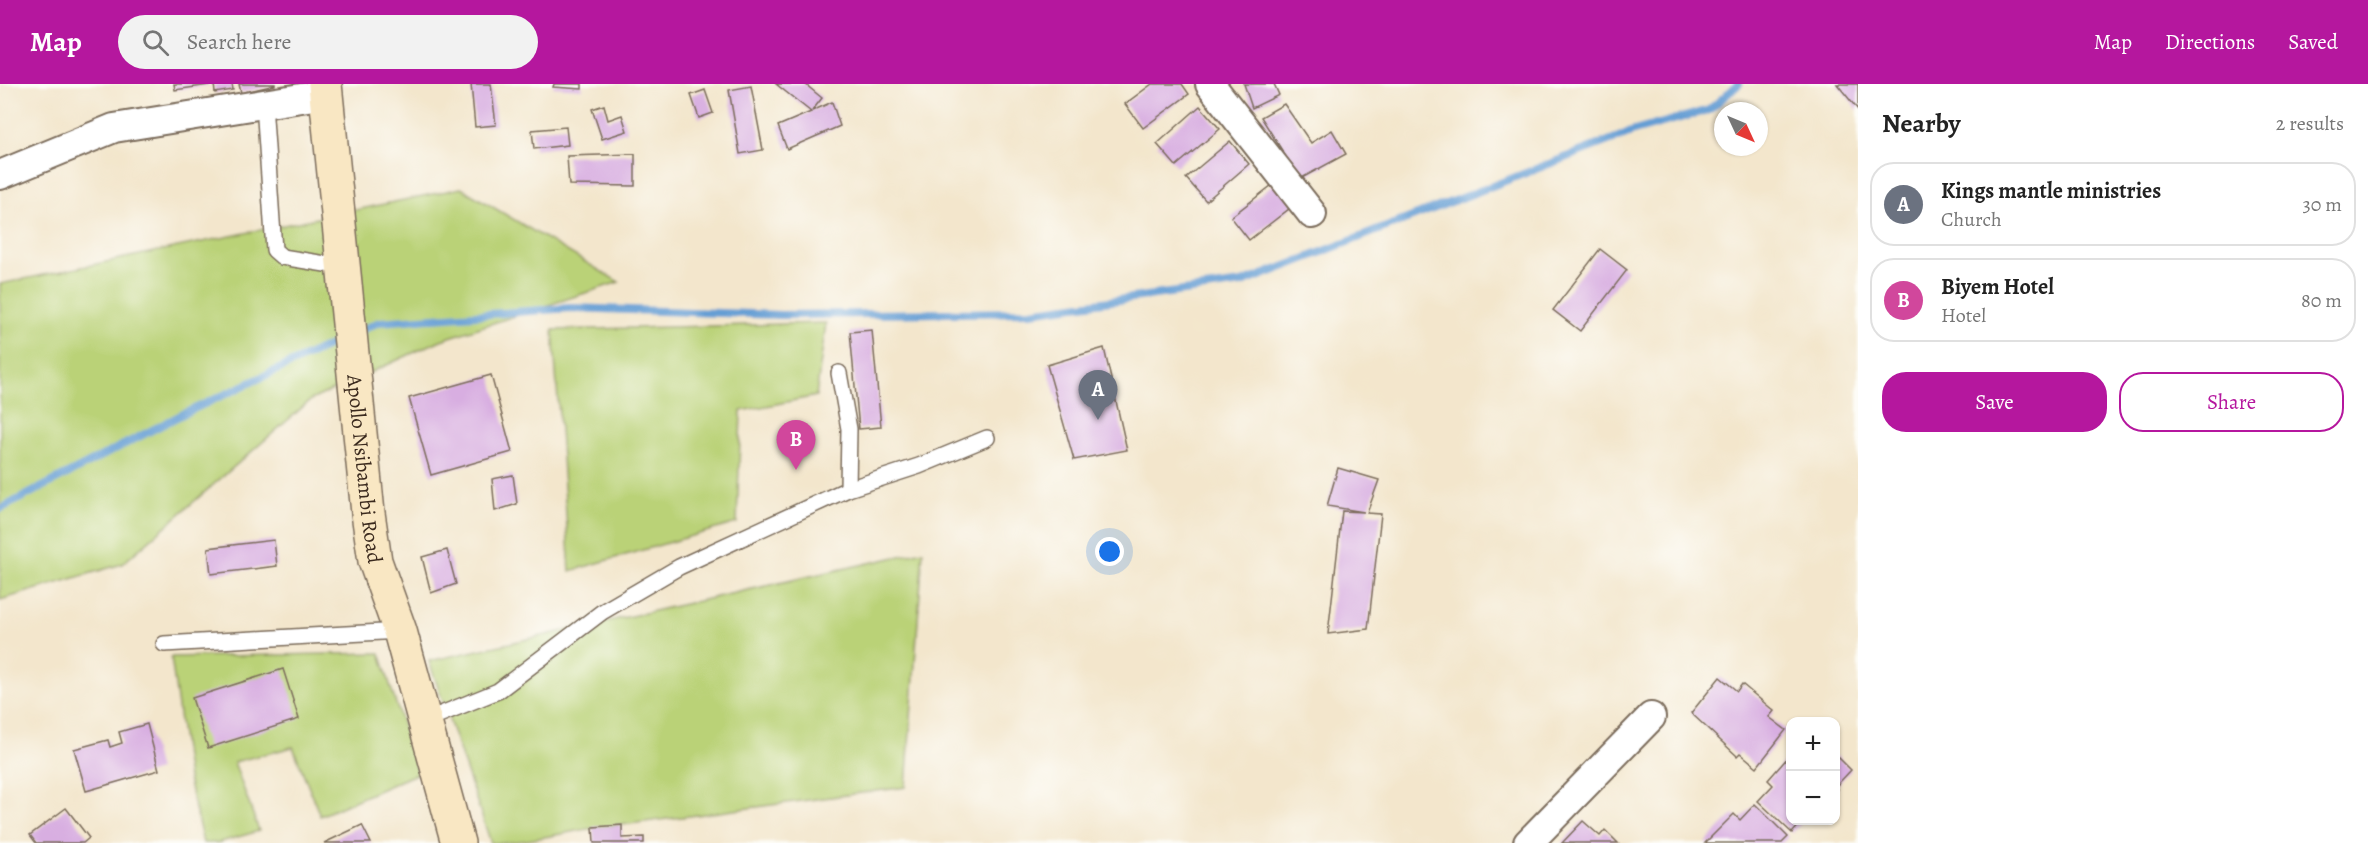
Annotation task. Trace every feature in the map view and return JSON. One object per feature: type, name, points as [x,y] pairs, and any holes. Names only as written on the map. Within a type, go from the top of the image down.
[{"type":"street","points":[[1210,84],[1312,214]]},
{"type":"street","points":[[0,175],[114,128],[264,104],[325,89]]},
{"type":"street","name":"Apollo Nsibambi Road","points":[[325,89],[368,513],[375,561],[400,631],[458,843]]},
{"type":"street","points":[[1528,843],[1651,717]]},
{"type":"lane","points":[[264,104],[274,250],[282,257],[344,267]]},
{"type":"lane","points":[[839,373],[849,429],[848,489]]},
{"type":"lane","points":[[424,721],[498,691],[602,612],[679,567],[848,489],[919,466],[987,438]]},
{"type":"lane","points":[[164,644],[400,631]]},
{"type":"green space","points":[[461,188],[619,282],[441,340],[311,400],[122,564],[0,600],[0,284]]},
{"type":"green space","points":[[826,323],[816,396],[741,411],[737,523],[570,571],[553,330]]},
{"type":"green space","points":[[923,551],[906,787],[491,843],[429,661]]},
{"type":"green space","points":[[380,653],[418,773],[320,816],[293,747],[234,762],[259,831],[217,843],[203,843],[188,778],[171,657]]},
{"type":"building","points":[[174,84],[209,84],[209,85],[175,90]]},
{"type":"building","points":[[214,84],[232,84],[233,90],[215,93]]},
{"type":"building","points":[[239,84],[275,84],[275,85],[241,93]]},
{"type":"building","points":[[471,84],[491,84],[496,125],[475,127]]},
{"type":"building","points":[[554,84],[582,84],[582,89],[553,87]]},
{"type":"building","points":[[776,84],[805,84],[822,98],[812,111],[832,102],[840,126],[787,149],[778,126],[811,112]]},
{"type":"building","points":[[1152,84],[1182,84],[1189,94],[1143,128],[1125,104]]},
{"type":"building","points":[[1244,84],[1274,84],[1279,95],[1252,108]]},
{"type":"building","points":[[1837,84],[1858,84],[1858,110]]},
{"type":"building","points":[[751,86],[763,150],[740,154],[729,90]]},
{"type":"building","points":[[705,90],[713,113],[699,118],[691,95]]},
{"type":"building","points":[[1284,104],[1311,143],[1332,130],[1346,154],[1300,179],[1261,117]]},
{"type":"building","points":[[604,105],[608,120],[622,115],[627,131],[602,139],[592,109]]},
{"type":"building","points":[[1200,106],[1220,129],[1176,166],[1157,144]]},
{"type":"building","points":[[566,127],[568,145],[534,149],[532,130]]},
{"type":"building","points":[[1230,141],[1249,164],[1206,201],[1186,178]]},
{"type":"building","points":[[635,154],[635,186],[569,185],[567,156]]},
{"type":"building","points":[[1276,182],[1294,205],[1249,240],[1231,217]]},
{"type":"building","points":[[1600,249],[1627,270],[1580,331],[1553,310]]},
{"type":"building","points":[[872,330],[881,427],[859,429],[850,332]]},
{"type":"building","points":[[1104,348],[1127,450],[1074,460],[1047,365]]},
{"type":"building","points":[[491,375],[512,452],[431,475],[409,398]]},
{"type":"building","points":[[1338,468],[1379,480],[1367,513],[1381,514],[1368,629],[1328,634],[1342,511],[1364,512],[1327,506]]},
{"type":"building","points":[[513,475],[517,504],[495,511],[492,479]]},
{"type":"building","points":[[274,540],[277,566],[211,574],[208,548]]},
{"type":"building","points":[[447,550],[456,584],[431,593],[422,557]]},
{"type":"building","points":[[283,669],[299,719],[208,748],[192,698]]},
{"type":"building","points":[[1720,677],[1737,691],[1742,684],[1774,711],[1769,717],[1786,730],[1757,767],[1740,753],[1737,756],[1691,713]]},
{"type":"building","points":[[147,724],[159,770],[86,791],[74,749],[108,740],[110,747],[122,743],[119,732]]},
{"type":"building","points":[[1840,759],[1851,770],[1840,782]]},
{"type":"building","points":[[1786,760],[1786,825],[1799,825],[1792,833],[1758,801],[1773,785],[1768,780]]},
{"type":"building","points":[[1755,804],[1788,837],[1782,843],[1705,843],[1734,814],[1740,820]]},
{"type":"building","points":[[66,808],[89,838],[83,843],[36,843],[30,835]]},
{"type":"building","points":[[1583,821],[1600,836],[1605,830],[1618,843],[1562,843]]},
{"type":"building","points":[[362,825],[371,843],[324,843]]},
{"type":"building","points":[[622,825],[622,838],[644,837],[644,843],[594,843],[593,827]]},
{"type":"waterway","points":[[358,332],[379,322],[570,308],[781,315],[1030,312],[1242,283],[1634,131],[1709,110],[1739,84]]},
{"type":"waterway","points":[[0,509],[181,415],[343,339]]},
{"type":"place","name":"Kings mantle ministries","points":[[1098,420]]},
{"type":"place","name":"Biyem Hotel","points":[[796,470]]}]
